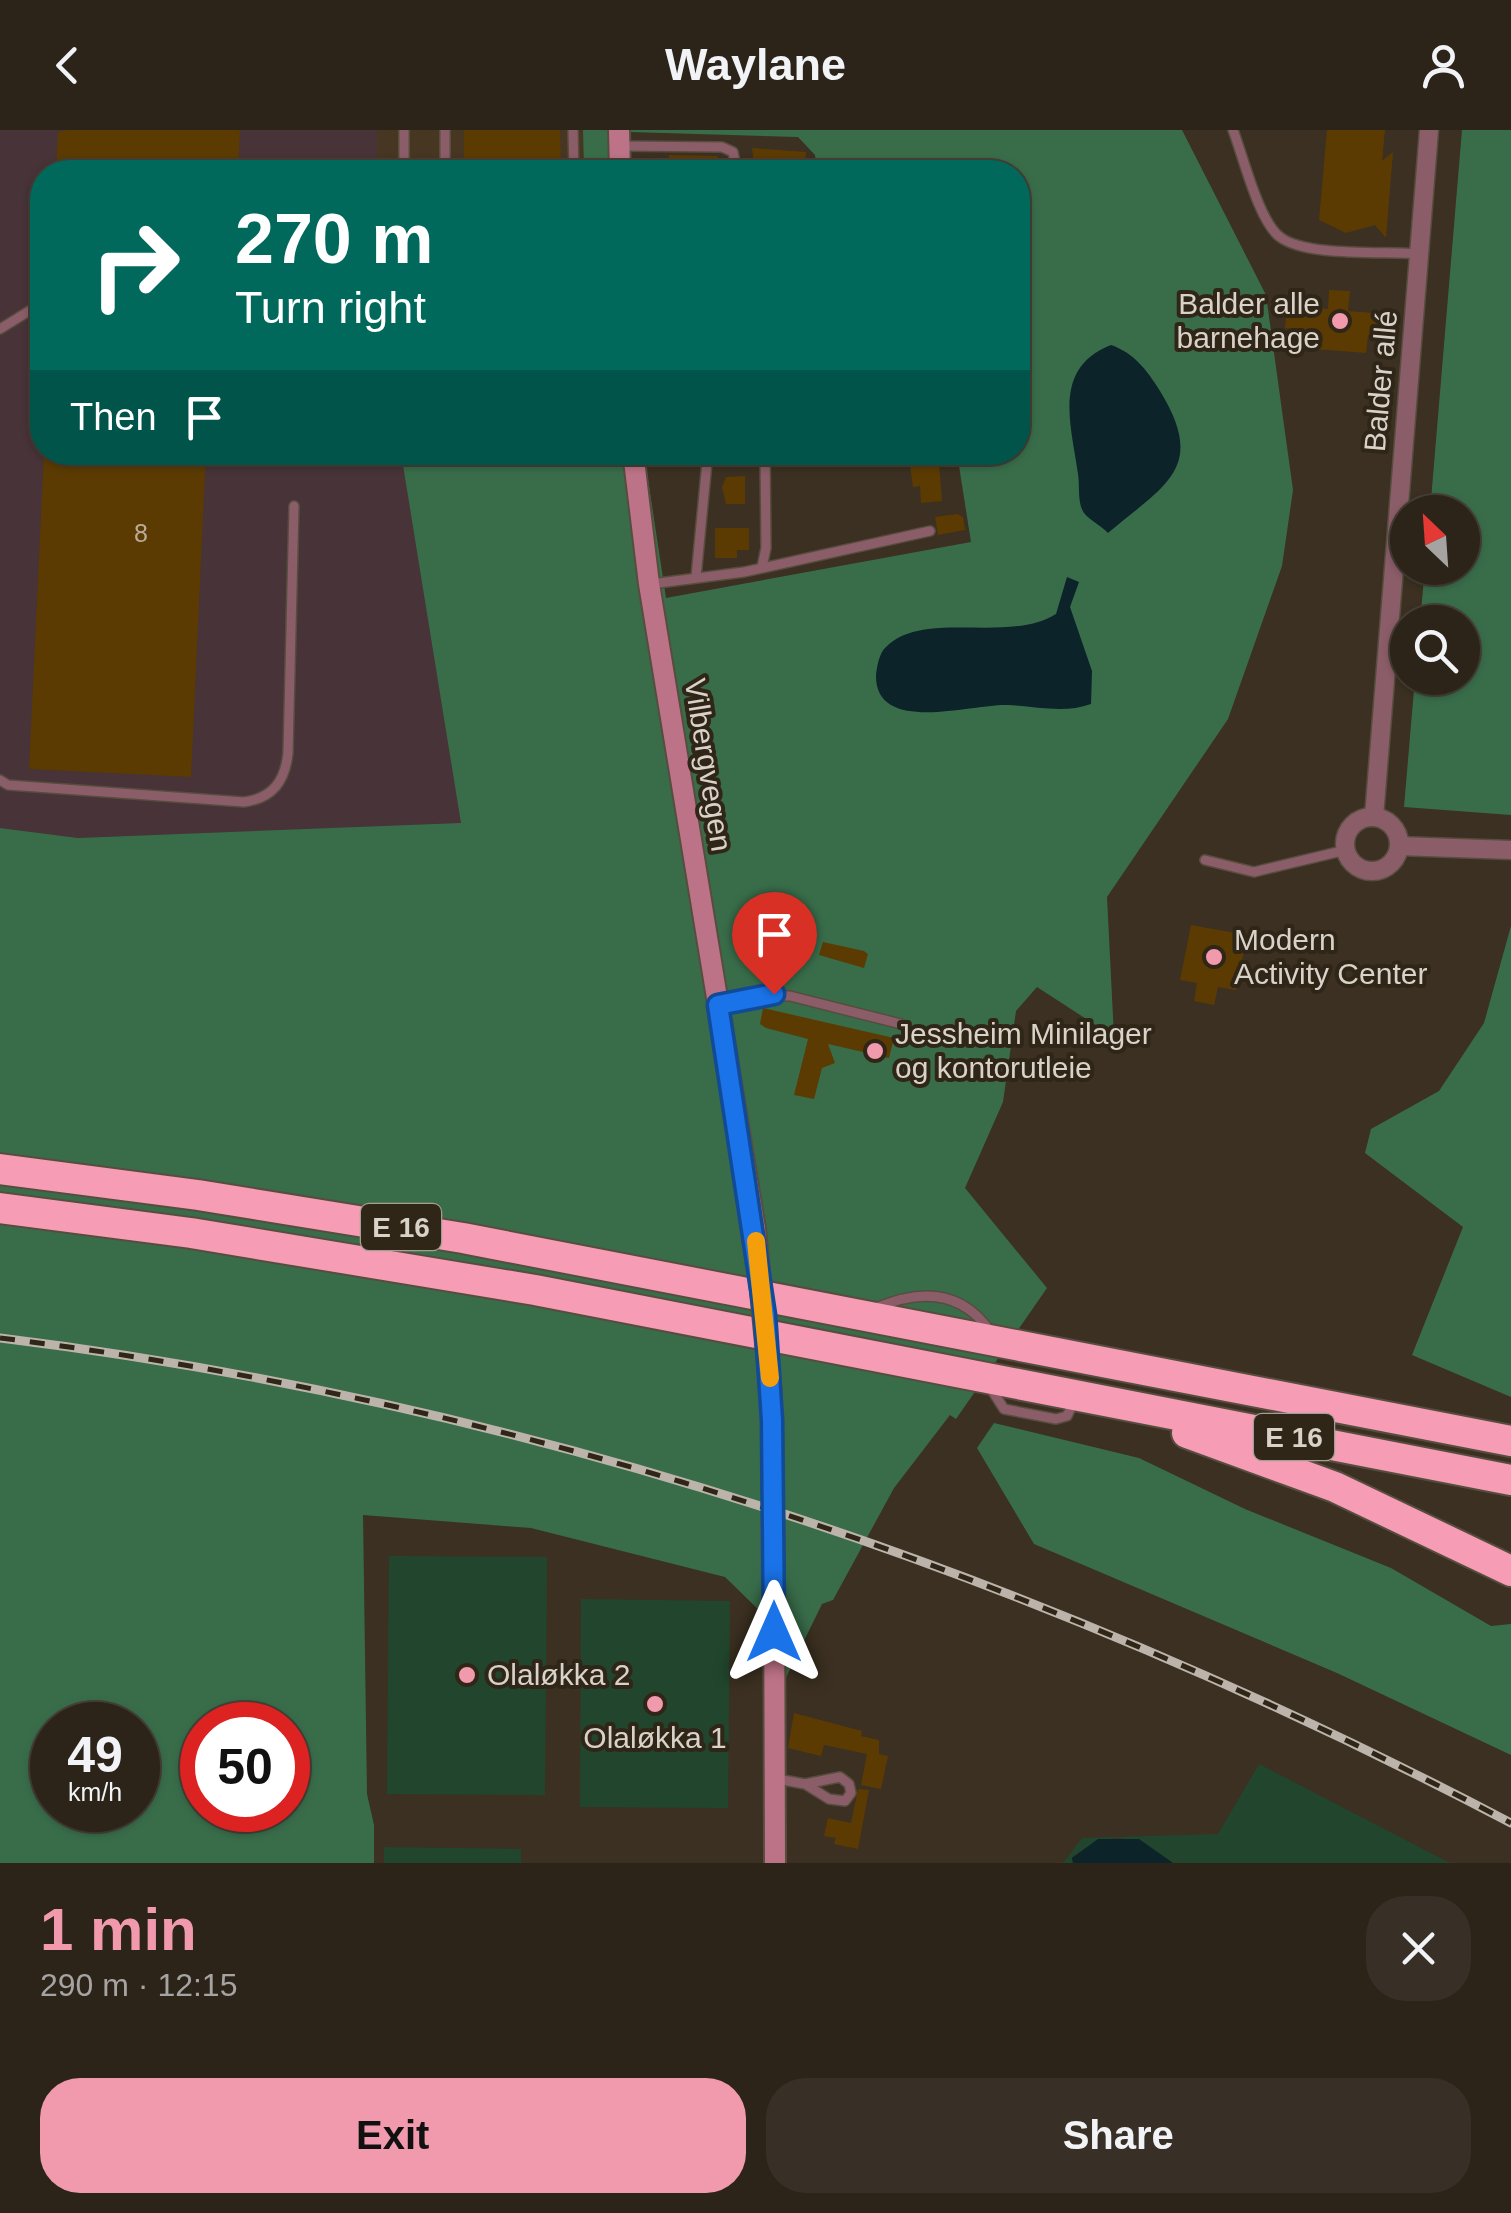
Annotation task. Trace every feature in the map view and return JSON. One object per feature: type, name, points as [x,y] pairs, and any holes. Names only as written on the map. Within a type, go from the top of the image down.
[{"type":"highway","name":"E 16","points":[[0,1169],[349,1218],[1511,1441]]},
{"type":"highway","name":"E 16","points":[[0,1208],[362,1260],[1511,1480]]},
{"type":"highway","name":"E 16","points":[[1077,1395],[1096,1410],[1217,1442],[1335,1488],[1511,1571]]},
{"type":"highway","name":"E 16","points":[[1316,1403],[1349,1396],[1511,1426]]},
{"type":"main road","name":"Vilbergvegen","points":[[634,465],[648,584],[755,1229],[772,1420],[775,1863]]},
{"type":"street","name":"Balder allé","points":[[1374,816],[1429,130]]},
{"type":"street","points":[[1374,816],[1390,823],[1399,846],[1392,862],[1378,870],[1354,864],[1346,850],[1351,826],[1374,816]]},
{"type":"street","points":[[1399,846],[1511,850]]},
{"type":"lane","points":[[404,130],[404,160]]},
{"type":"lane","points":[[445,130],[445,160]]},
{"type":"lane","points":[[573,130],[574,160]]},
{"type":"lane","points":[[1234,130],[1266,220],[1278,236],[1308,247],[1419,254]]},
{"type":"lane","points":[[619,138],[722,147],[733,152],[735,160]]},
{"type":"lane","points":[[0,330],[30,311]]},
{"type":"lane","points":[[696,577],[707,465]]},
{"type":"lane","points":[[762,567],[766,548],[765,465]]},
{"type":"lane","points":[[0,780],[8,785],[234,802],[258,800],[276,788],[284,777],[288,753],[294,506]]},
{"type":"lane","points":[[648,584],[762,567],[930,531]]},
{"type":"lane","points":[[1205,860],[1254,872],[1346,850]]},
{"type":"lane","points":[[718,1005],[774,994],[816,1000],[901,1024]]},
{"type":"lane","points":[[775,1778],[805,1784],[833,1800],[845,1801],[851,1793],[849,1784],[840,1777],[805,1784]]},
{"type":"shaded area","points":[[0,130],[377,130],[377,160],[30,160],[30,465],[403,465],[462,824],[78,838],[0,828]]},
{"type":"shaded area","points":[[377,130],[583,130],[584,160],[377,160]]},
{"type":"green space","points":[[583,130],[1182,130],[1266,295],[1293,490],[1282,566],[1228,719],[1107,897],[1114,1037],[1037,987],[1016,1011],[1003,1102],[965,1188],[1047,1288],[956,1419],[950,1415],[894,1488],[833,1600],[822,1604],[774,1702],[765,1616],[725,1577],[531,1528],[363,1515],[367,1794],[374,1825],[374,1863],[0,1863],[0,828],[78,838],[461,823],[403,465],[646,465],[666,598],[971,542],[959,465],[1030,465],[1030,160],[816,160],[798,137],[630,132],[630,160],[584,160]]},
{"type":"green space","points":[[1462,130],[1511,130],[1511,815],[1404,807],[1414,695],[1480,695],[1480,605],[1422,605],[1423,585],[1480,585],[1480,495],[1431,495]]},
{"type":"green space","points":[[1511,926],[1511,1397],[1412,1355],[1463,1227],[1365,1153],[1371,1129],[1439,1091],[1484,1023]]},
{"type":"green space","points":[[994,1423],[1139,1458],[1245,1509],[1391,1568],[1491,1626],[1511,1624],[1511,1755],[1337,1673],[1034,1544],[977,1448]]},
{"type":"green space","name":"Olaløkka 2","points":[[389,1556],[547,1557],[545,1795],[387,1794]]},
{"type":"green space","name":"Olaløkka 1","points":[[581,1599],[730,1601],[728,1808],[580,1807]]},
{"type":"green space","points":[[1259,1764],[1450,1863],[1173,1863],[1135,1841],[1112,1838],[1087,1847],[1072,1857],[1073,1863],[1063,1863],[1082,1838],[1218,1834]]},
{"type":"green space","points":[[384,1847],[521,1849],[521,1863],[384,1863]]},
{"type":"water","points":[[1111,345],[1133,358],[1150,376],[1174,417],[1180,439],[1179,457],[1162,487],[1108,533],[1086,516],[1080,504],[1070,399],[1080,368],[1092,355]]},
{"type":"water","points":[[1067,577],[1079,582],[1070,607],[1092,671],[1091,704],[1070,709],[1008,705],[929,712],[891,705],[880,694],[876,675],[880,656],[902,636],[922,630],[1037,622],[1056,614]]},
{"type":"water","points":[[1098,1839],[1139,1839],[1173,1863],[1073,1863],[1072,1858]]},
{"type":"building","points":[[240,130],[239,160],[57,160],[58,132]]},
{"type":"building","points":[[464,130],[560,130],[561,160],[464,160]]},
{"type":"building","points":[[1327,130],[1385,130],[1382,161],[1393,152],[1386,238],[1375,225],[1346,233],[1319,220]]},
{"type":"building","points":[[752,148],[806,152],[805,160],[754,160]]},
{"type":"building","points":[[669,155],[718,156],[718,160],[668,160]]},
{"type":"building","points":[[1329,290],[1350,291],[1348,311],[1388,314],[1386,336],[1368,335],[1366,353],[1302,348],[1304,329],[1285,328],[1287,306],[1328,309]]},
{"type":"building","points":[[43,465],[205,465],[191,777],[29,769]]},
{"type":"building","points":[[939,465],[942,501],[921,503],[920,486],[913,487],[910,466]]},
{"type":"building","points":[[745,476],[745,504],[726,504],[722,487],[726,477]]},
{"type":"building","points":[[935,517],[963,517],[965,530],[938,535]]},
{"type":"building","points":[[715,528],[749,528],[749,550],[737,550],[737,558],[715,558]]},
{"type":"building","name":"Modern Activity Center","points":[[1191,925],[1247,935],[1236,990],[1218,987],[1214,1005],[1194,1001],[1197,983],[1180,980]]},
{"type":"building","points":[[823,942],[864,951],[868,954],[864,968],[819,955]]},
{"type":"building","name":"Jessheim Minilager og kontorutleie","points":[[763,1008],[894,1038],[889,1058],[828,1044],[835,1063],[822,1068],[814,1099],[794,1095],[808,1039],[760,1024]]},
{"type":"building","points":[[794,1713],[862,1731],[861,1736],[879,1740],[879,1754],[888,1756],[881,1789],[861,1785],[867,1754],[824,1745],[821,1756],[788,1748]]},
{"type":"building","points":[[858,1789],[869,1790],[858,1849],[834,1844],[836,1838],[824,1836],[828,1818],[851,1823]]},
{"type":"railway","points":[[0,1338],[198,1367],[394,1406],[587,1455],[777,1512],[965,1578],[1150,1652],[1332,1734],[1511,1823]]},
{"type":"slow traffic","points":[[756,1241],[770,1378]]},
{"type":"place","name":"Balder alle barnehage","points":[[1340,321]]},
{"type":"place","name":"Modern Activity Center","points":[[1214,957]]},
{"type":"place","name":"Jessheim Minilager og kontorutleie","points":[[875,1051]]},
{"type":"place","name":"Olaløkka 2","points":[[467,1675]]},
{"type":"place","name":"Olaløkka 1","points":[[655,1704]]},
{"type":"route","points":[[774,994],[718,1005],[755,1229],[765,1315],[772,1420],[774,1632]]}]
